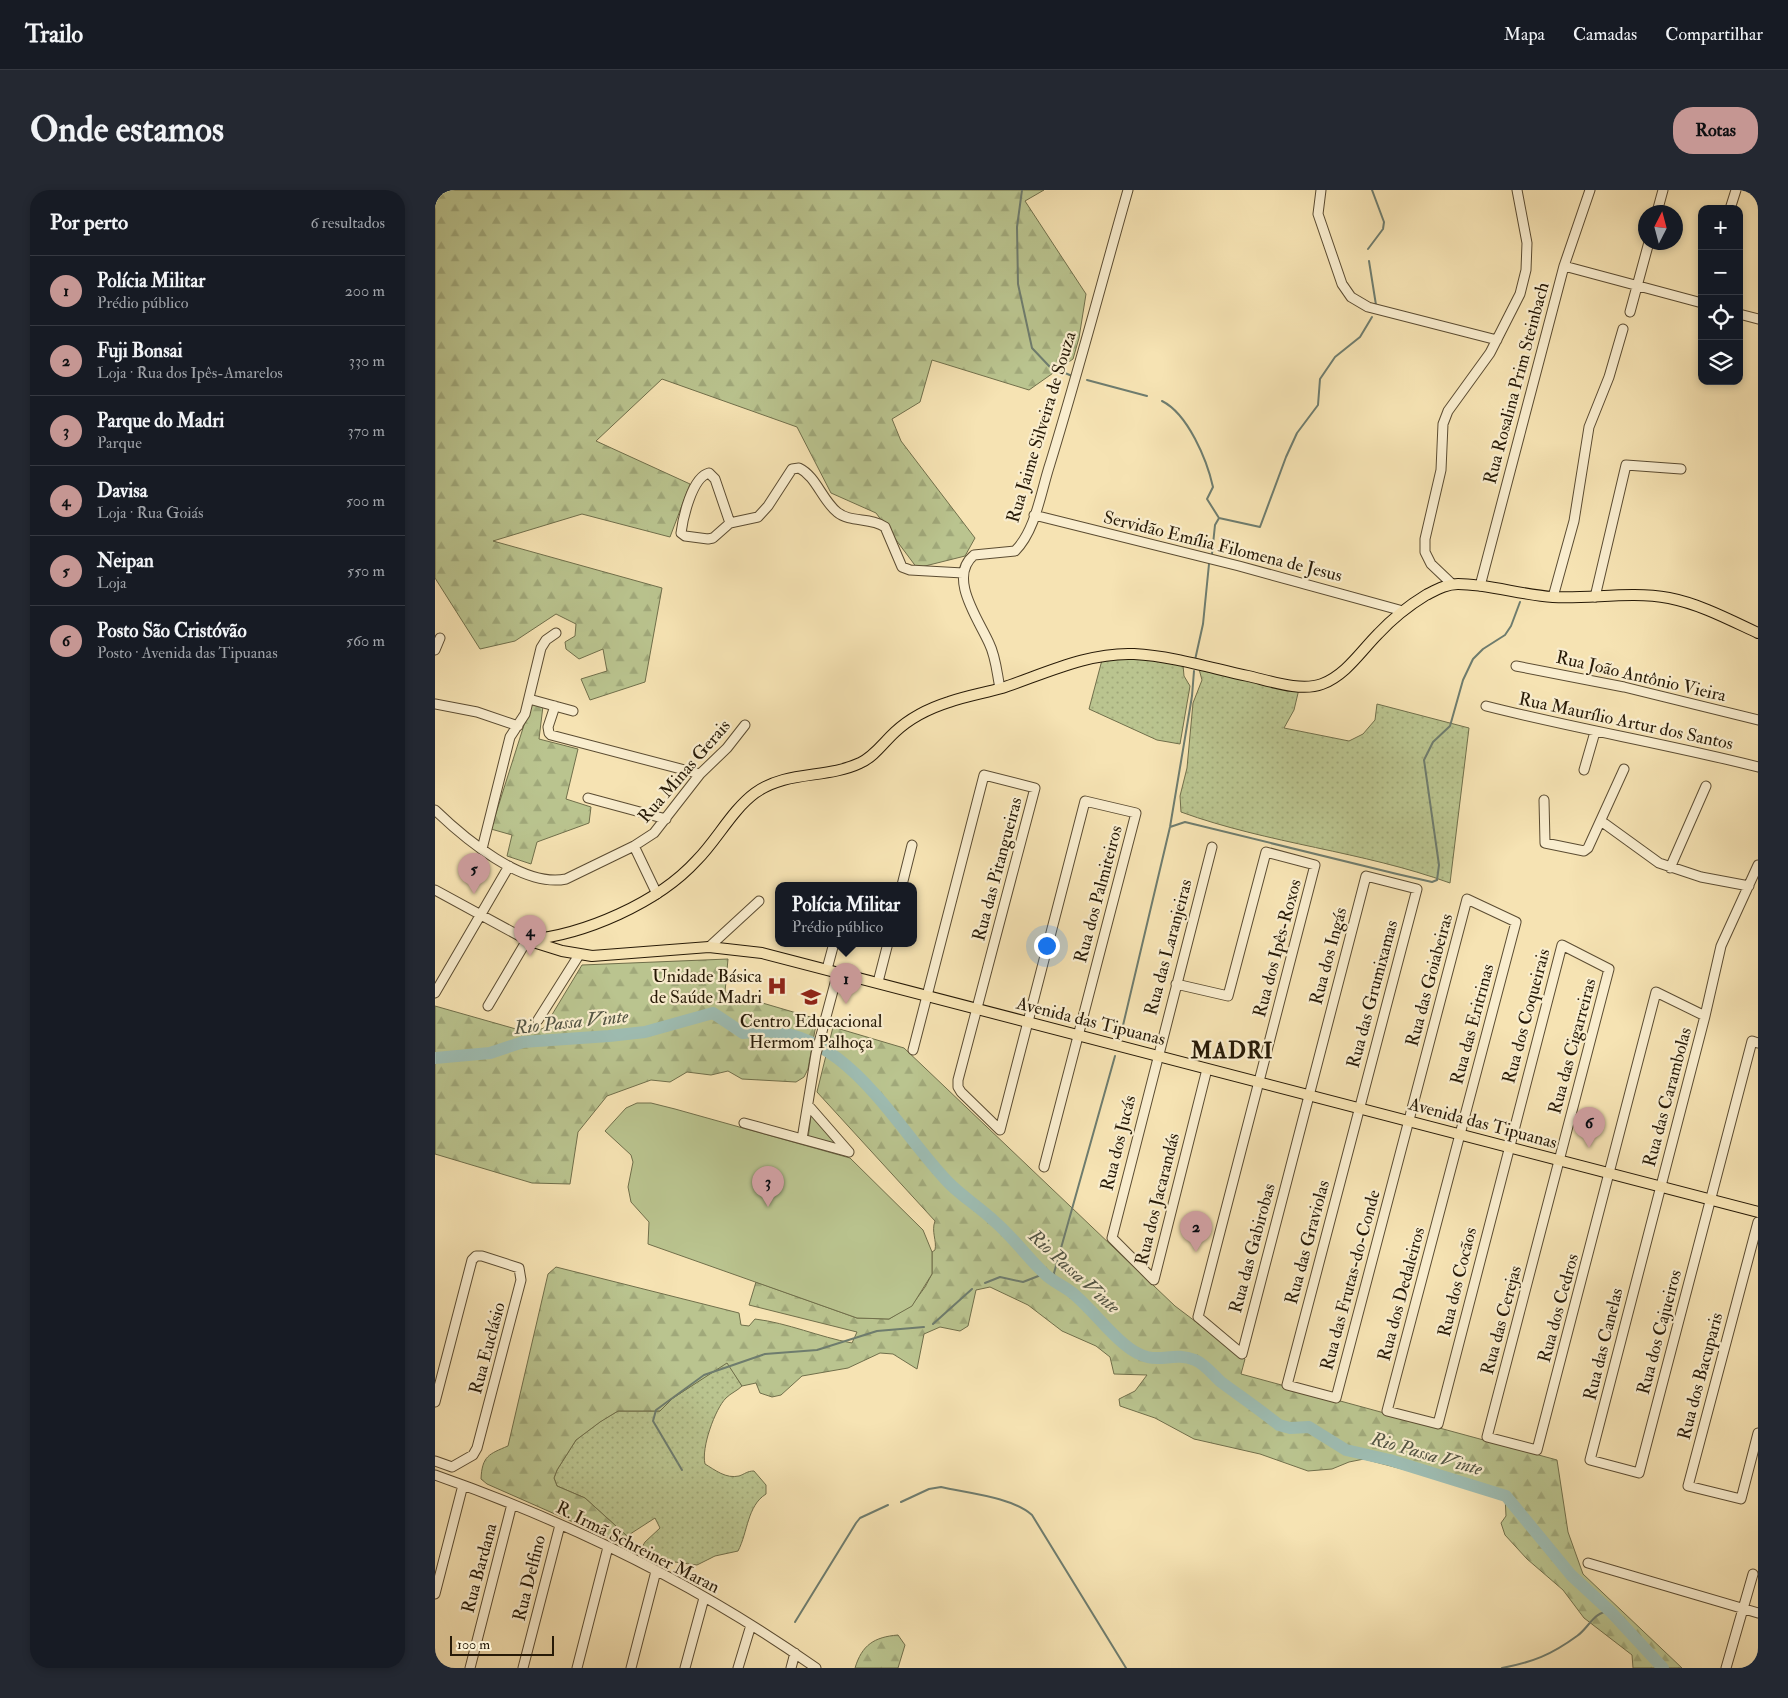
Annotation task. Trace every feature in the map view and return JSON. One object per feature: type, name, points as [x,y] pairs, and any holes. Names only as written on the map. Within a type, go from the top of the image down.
[{"type":"main road","points":[[527,940],[558,936],[582,929],[657,894],[688,870],[748,799],[771,783],[785,778],[857,765],[918,715],[951,701],[1000,688],[1076,662],[1116,654],[1167,659],[1281,683],[1303,686],[1320,685],[1344,670],[1403,611],[1423,597],[1452,584],[1480,586],[1553,597],[1639,596],[1670,598],[1698,606],[1758,634]]},
{"type":"main road","name":"Avenida das Tipuanas","points":[[527,940],[579,955],[607,956],[709,947],[761,953],[1758,1212]]},
{"type":"street","name":"Rua Jaime Silveira de Souza","points":[[963,572],[967,560],[973,555],[1015,551],[1024,539],[1034,516],[1128,190]]},
{"type":"street","points":[[1321,190],[1318,208],[1321,225],[1342,284],[1351,297],[1368,307],[1497,340]]},
{"type":"street","points":[[1452,584],[1431,564],[1425,552],[1427,530],[1441,470],[1443,424],[1448,411],[1479,370],[1497,340],[1520,294],[1526,270],[1525,227],[1517,190]]},
{"type":"street","name":"Rua Rosalina Prim Steinbach","points":[[1480,586],[1564,266],[1590,190]]},
{"type":"street","points":[[1659,205],[1663,190]]},
{"type":"street","points":[[1731,205],[1736,190]]},
{"type":"street","points":[[1630,312],[1647,250]]},
{"type":"street","points":[[1564,266],[1698,302]]},
{"type":"street","points":[[1743,315],[1758,318]]},
{"type":"street","points":[[1553,597],[1574,521],[1589,427],[1606,386],[1623,329]]},
{"type":"street","points":[[1595,597],[1626,465],[1681,470]]},
{"type":"street","points":[[730,523],[715,478],[705,474],[687,505],[682,534],[708,540],[730,523],[758,517],[768,506],[792,469],[799,468],[809,475],[835,511],[841,516],[872,521],[885,527],[902,566],[910,570],[963,572],[971,607],[993,652],[1000,688]]},
{"type":"street","name":"Servidão Emília Filomena de Jesus","points":[[1034,516],[1239,566],[1403,611]]},
{"type":"street","points":[[481,849],[510,737],[525,714],[542,644],[556,633]]},
{"type":"street","points":[[435,650],[440,638]]},
{"type":"street","name":"Rua João Antônio Vieira","points":[[1516,666],[1633,690],[1758,720]]},
{"type":"street","points":[[529,699],[573,711]]},
{"type":"street","points":[[435,704],[477,712],[518,726]]},
{"type":"street","points":[[555,706],[548,727],[551,735],[700,774]]},
{"type":"street","name":"Rua Maurílio Artur dos Santos","points":[[1486,706],[1595,732],[1671,745],[1758,767]]},
{"type":"street","name":"Rua Minas Gerais","points":[[435,810],[481,849],[509,866],[540,878],[556,881],[576,875],[634,846],[654,833],[700,774],[745,726]]},
{"type":"street","points":[[1584,770],[1595,732]]},
{"type":"street","points":[[1544,800],[1544,839],[1548,845],[1585,851],[1601,821],[1624,769]]},
{"type":"street","name":"Rua das Pitangueiras","points":[[927,995],[984,776],[1035,788],[977,1009]]},
{"type":"street","points":[[1670,868],[1706,786]]},
{"type":"street","points":[[588,798],[665,819]]},
{"type":"street","name":"Rua dos Palmiteiros","points":[[1028,1022],[1085,801],[1136,813],[1078,1035]]},
{"type":"street","points":[[1601,821],[1653,860],[1670,868],[1701,877],[1749,886]]},
{"type":"street","points":[[903,882],[912,845]]},
{"type":"street","points":[[634,846],[657,894]]},
{"type":"street","name":"Rua das Laranjeiras","points":[[1157,1055],[1211,847]]},
{"type":"street","name":"Rua dos Ipês-Roxos","points":[[1175,984],[1228,996],[1266,852],[1315,865],[1258,1082]]},
{"type":"street","name":"Rua das Carambolas","points":[[1660,1187],[1705,1016],[1721,946],[1758,865]]},
{"type":"street","points":[[435,993],[509,866]]},
{"type":"street","name":"Rua dos Ingás","points":[[1309,1096],[1366,876],[1417,888]]},
{"type":"street","name":"Rua das Grumixamas","points":[[1359,1108],[1417,888]]},
{"type":"street","points":[[435,890],[527,940],[488,1006]]},
{"type":"street","name":"Rua das Goiabeiras","points":[[1408,1121],[1467,899],[1516,922]]},
{"type":"street","points":[[709,947],[759,901]]},
{"type":"street","name":"Rua das Eritrinas","points":[[1459,1134],[1516,922]]},
{"type":"street","name":"Rua dos Coqueirais","points":[[1509,1147],[1562,944],[1609,968]]},
{"type":"street","points":[[827,969],[832,947]]},
{"type":"street","points":[[878,982],[886,947]]},
{"type":"street","points":[[538,1020],[579,955]]},
{"type":"street","name":"Rua das Cigarreiras","points":[[1559,1160],[1609,968]]},
{"type":"street","points":[[802,1140],[816,1054],[838,972]]},
{"type":"street","name":"Rua dos Cedros","points":[[1537,1450],[1656,992],[1705,1016]]},
{"type":"street","points":[[913,1050],[927,995]]},
{"type":"street","points":[[977,1009],[958,1087],[1000,1130],[1028,1022]]},
{"type":"street","points":[[1044,1167],[1078,1035]]},
{"type":"street","name":"Rua dos Cajueiros","points":[[1639,1473],[1752,1041],[1758,1043]]},
{"type":"street","name":"Rua dos Jucás","points":[[1112,1238],[1157,1055]]},
{"type":"street","name":"Rua dos Jacarandás","points":[[1112,1238],[1153,1280],[1207,1069]]},
{"type":"street","name":"Rua das Gabirobas","points":[[1258,1082],[1198,1317],[1241,1354],[1309,1096]]},
{"type":"street","points":[[744,1123],[849,1152],[808,1105]]},
{"type":"street","name":"Rua das Graviolas","points":[[1287,1384],[1359,1108]]},
{"type":"street","name":"Rua das Frutas-do-Conde","points":[[1287,1384],[1336,1398],[1408,1121]]},
{"type":"street","name":"Rua dos Dedaleiros","points":[[1438,1424],[1387,1411],[1459,1134]]},
{"type":"street","name":"Rua dos Cocãos","points":[[1438,1424],[1509,1147]]},
{"type":"street","name":"Rua das Cerejas","points":[[1537,1450],[1487,1437],[1559,1160]]},
{"type":"street","name":"Rua das Canelas","points":[[1639,1473],[1590,1460],[1660,1187]]},
{"type":"street","name":"Rua dos Bacuparis","points":[[1758,1222],[1688,1486],[1741,1499],[1758,1433]]},
{"type":"street","name":"Rua Euclásio","points":[[435,1402],[474,1258],[482,1256],[519,1268],[521,1280],[477,1448],[473,1455],[449,1467],[435,1461]]},
{"type":"street","name":"R. Irmã Schreiner Maran","points":[[435,1475],[512,1504],[608,1547],[751,1625],[815,1668]]},
{"type":"street","points":[[435,1594],[463,1485]]},
{"type":"street","name":"Rua Bardana","points":[[470,1668],[512,1504]]},
{"type":"street","name":"Rua Delfino","points":[[523,1668],[559,1525]]},
{"type":"street","points":[[577,1668],[608,1547]]},
{"type":"street","points":[[1588,1563],[1758,1613]]},
{"type":"street","points":[[631,1668],[656,1572]]},
{"type":"street","points":[[1726,1668],[1753,1574]]},
{"type":"street","points":[[685,1668],[704,1598]]},
{"type":"street","points":[[738,1668],[751,1625]]},
{"type":"street","points":[[791,1668],[795,1653]]},
{"type":"green space","points":[[435,190],[1044,190],[1025,201],[1086,294],[1079,338],[1073,359],[1029,390],[932,360],[920,402],[892,419],[901,441],[975,538],[965,556],[917,568],[876,513],[831,493],[797,427],[662,379],[596,441],[690,484],[670,537],[582,514],[493,541],[662,588],[645,682],[590,700],[581,679],[607,671],[603,649],[579,659],[566,649],[565,642],[575,636],[576,624],[556,614],[515,641],[480,649],[435,578]]},
{"type":"green space","points":[[1128,657],[1183,665],[1184,676],[1190,686],[1180,744],[1157,740],[1089,709],[1102,660]]},
{"type":"green space","points":[[1199,669],[1299,689],[1294,710],[1284,728],[1349,741],[1363,734],[1375,720],[1377,704],[1469,728],[1450,883],[1383,863],[1248,832],[1181,812],[1180,796],[1187,768],[1193,703],[1202,680]]},
{"type":"green space","points":[[531,703],[543,706],[539,739],[578,749],[566,799],[591,807],[589,823],[537,842],[531,864],[507,856],[512,835],[491,829]]},
{"type":"green space","points":[[728,959],[725,992],[817,1019],[808,1069],[804,1077],[796,1082],[742,1079],[728,1071],[711,1075],[687,1072],[670,1082],[651,1080],[607,1096],[578,1132],[570,1184],[532,1183],[435,1154],[435,1006],[530,1033],[544,1028],[582,965]]},
{"type":"green space","points":[[833,1027],[904,1048],[1175,1306],[1245,1359],[1241,1374],[1557,1460],[1568,1532],[1583,1574],[1682,1668],[1633,1668],[1632,1655],[1584,1618],[1563,1590],[1527,1559],[1505,1535],[1501,1523],[1506,1516],[1505,1496],[1364,1459],[1349,1462],[1332,1469],[1308,1471],[1260,1454],[1194,1439],[1155,1418],[1120,1406],[1119,1399],[1135,1391],[1147,1375],[1114,1374],[1110,1357],[1096,1346],[1062,1331],[1028,1305],[990,1287],[976,1290],[968,1326],[960,1331],[940,1327],[924,1334],[917,1369],[893,1354],[880,1353],[848,1368],[802,1376],[781,1395],[772,1397],[760,1393],[756,1383],[742,1386],[727,1363],[673,1398],[660,1411],[618,1411],[600,1422],[576,1440],[554,1478],[557,1486],[585,1498],[627,1536],[616,1541],[487,1484],[481,1479],[483,1465],[491,1454],[508,1446],[548,1274],[556,1267],[739,1313],[741,1325],[749,1326],[755,1319],[852,1343],[857,1332],[749,1305],[756,1282],[857,1318],[889,1319],[912,1305],[932,1274],[932,1252],[935,1250],[935,1221],[817,1092]]},
{"type":"green space","points":[[637,1103],[651,1103],[675,1109],[850,1158],[923,1230],[932,1252],[932,1274],[912,1306],[889,1319],[857,1318],[648,1244],[649,1222],[631,1202],[628,1187],[633,1162],[631,1155],[605,1131],[626,1108]]},
{"type":"green space","points":[[811,1115],[839,1145],[808,1139]]},
{"type":"green space","points":[[727,1362],[742,1386],[726,1398],[718,1411],[707,1439],[704,1457],[705,1464],[721,1473],[734,1477],[754,1471],[766,1485],[766,1494],[751,1512],[738,1551],[715,1556],[697,1565],[675,1562],[641,1549],[645,1542],[660,1528],[655,1518],[627,1536],[585,1498],[557,1486],[554,1478],[557,1470],[576,1440],[601,1421],[618,1411],[660,1411],[673,1398]]},
{"type":"green space","points":[[898,1635],[905,1645],[898,1668],[855,1668],[861,1653],[870,1644],[882,1638]]},
{"type":"waterway","points":[[1022,190],[1017,227],[1018,284],[1032,348],[1049,366],[1072,376]]},
{"type":"waterway","points":[[1368,249],[1383,229],[1384,222],[1372,190]]},
{"type":"waterway","points":[[1369,261],[1376,305]]},
{"type":"waterway","points":[[1219,518],[1260,527],[1297,433],[1318,405],[1320,379],[1335,357],[1360,337],[1372,317]]},
{"type":"waterway","points":[[1087,380],[1147,396]]},
{"type":"waterway","points":[[1162,401],[1180,416],[1201,451],[1213,487],[1207,499],[1219,518]]},
{"type":"waterway","points":[[1212,554],[1215,525],[1219,518]]},
{"type":"waterway","points":[[1195,660],[1203,624],[1209,564]]},
{"type":"waterway","points":[[1170,827],[1185,822],[1397,874],[1432,882],[1437,880],[1439,865],[1424,760],[1433,742],[1450,726],[1463,680],[1473,659],[1483,649],[1505,635],[1511,626],[1520,602]]},
{"type":"waterway","points":[[1120,1038],[1170,827],[1192,696],[1194,671]]},
{"type":"waterway","name":"Rio Passa Vinte","points":[[435,1058],[490,1053],[523,1042],[645,1032],[713,1013],[743,1033],[777,1032],[808,1041],[835,1057],[860,1079],[947,1181],[1000,1226],[1045,1274],[1076,1296],[1124,1344],[1135,1352],[1153,1358],[1186,1357],[1199,1362],[1221,1382],[1279,1425],[1290,1428],[1309,1427],[1346,1450],[1390,1460],[1506,1496],[1571,1575],[1611,1612],[1663,1668]]},
{"type":"waterway","points":[[1055,1281],[1054,1273],[1115,1056]]},
{"type":"waterway","points":[[985,1283],[1000,1277],[1023,1282],[1041,1275],[1047,1276]]},
{"type":"waterway","points":[[933,1324],[972,1289]]},
{"type":"waterway","points":[[682,1470],[653,1421],[656,1410],[704,1375],[765,1354],[817,1350],[877,1331],[924,1327]]},
{"type":"waterway","points":[[901,1502],[929,1489],[941,1487],[1001,1500],[1013,1504],[1032,1515],[1126,1668]]},
{"type":"waterway","points":[[795,1622],[856,1523],[860,1518],[888,1505]]},
{"type":"waterway","points":[[1502,1668],[1550,1653],[1581,1633],[1600,1614],[1611,1612]]},
{"type":"place","name":"Neipan","points":[[474,894]]},
{"type":"place","name":"Davisa","points":[[530,956]]},
{"type":"place","name":"Unidade Básica de Saúde Madri","points":[[777,986]]},
{"type":"place","name":"Centro Educacional Hermom Palhoça","points":[[811,997]]},
{"type":"place","name":"Polícia Militar","points":[[846,1004]]},
{"type":"place","name":"Posto São Cristóvão","points":[[1589,1148]]},
{"type":"place","name":"Parque do Madri","points":[[768,1207]]},
{"type":"place","name":"Fuji Bonsai","points":[[1196,1252]]},
{"type":"district","name":"MADRI","points":[[1232,1050]]}]
